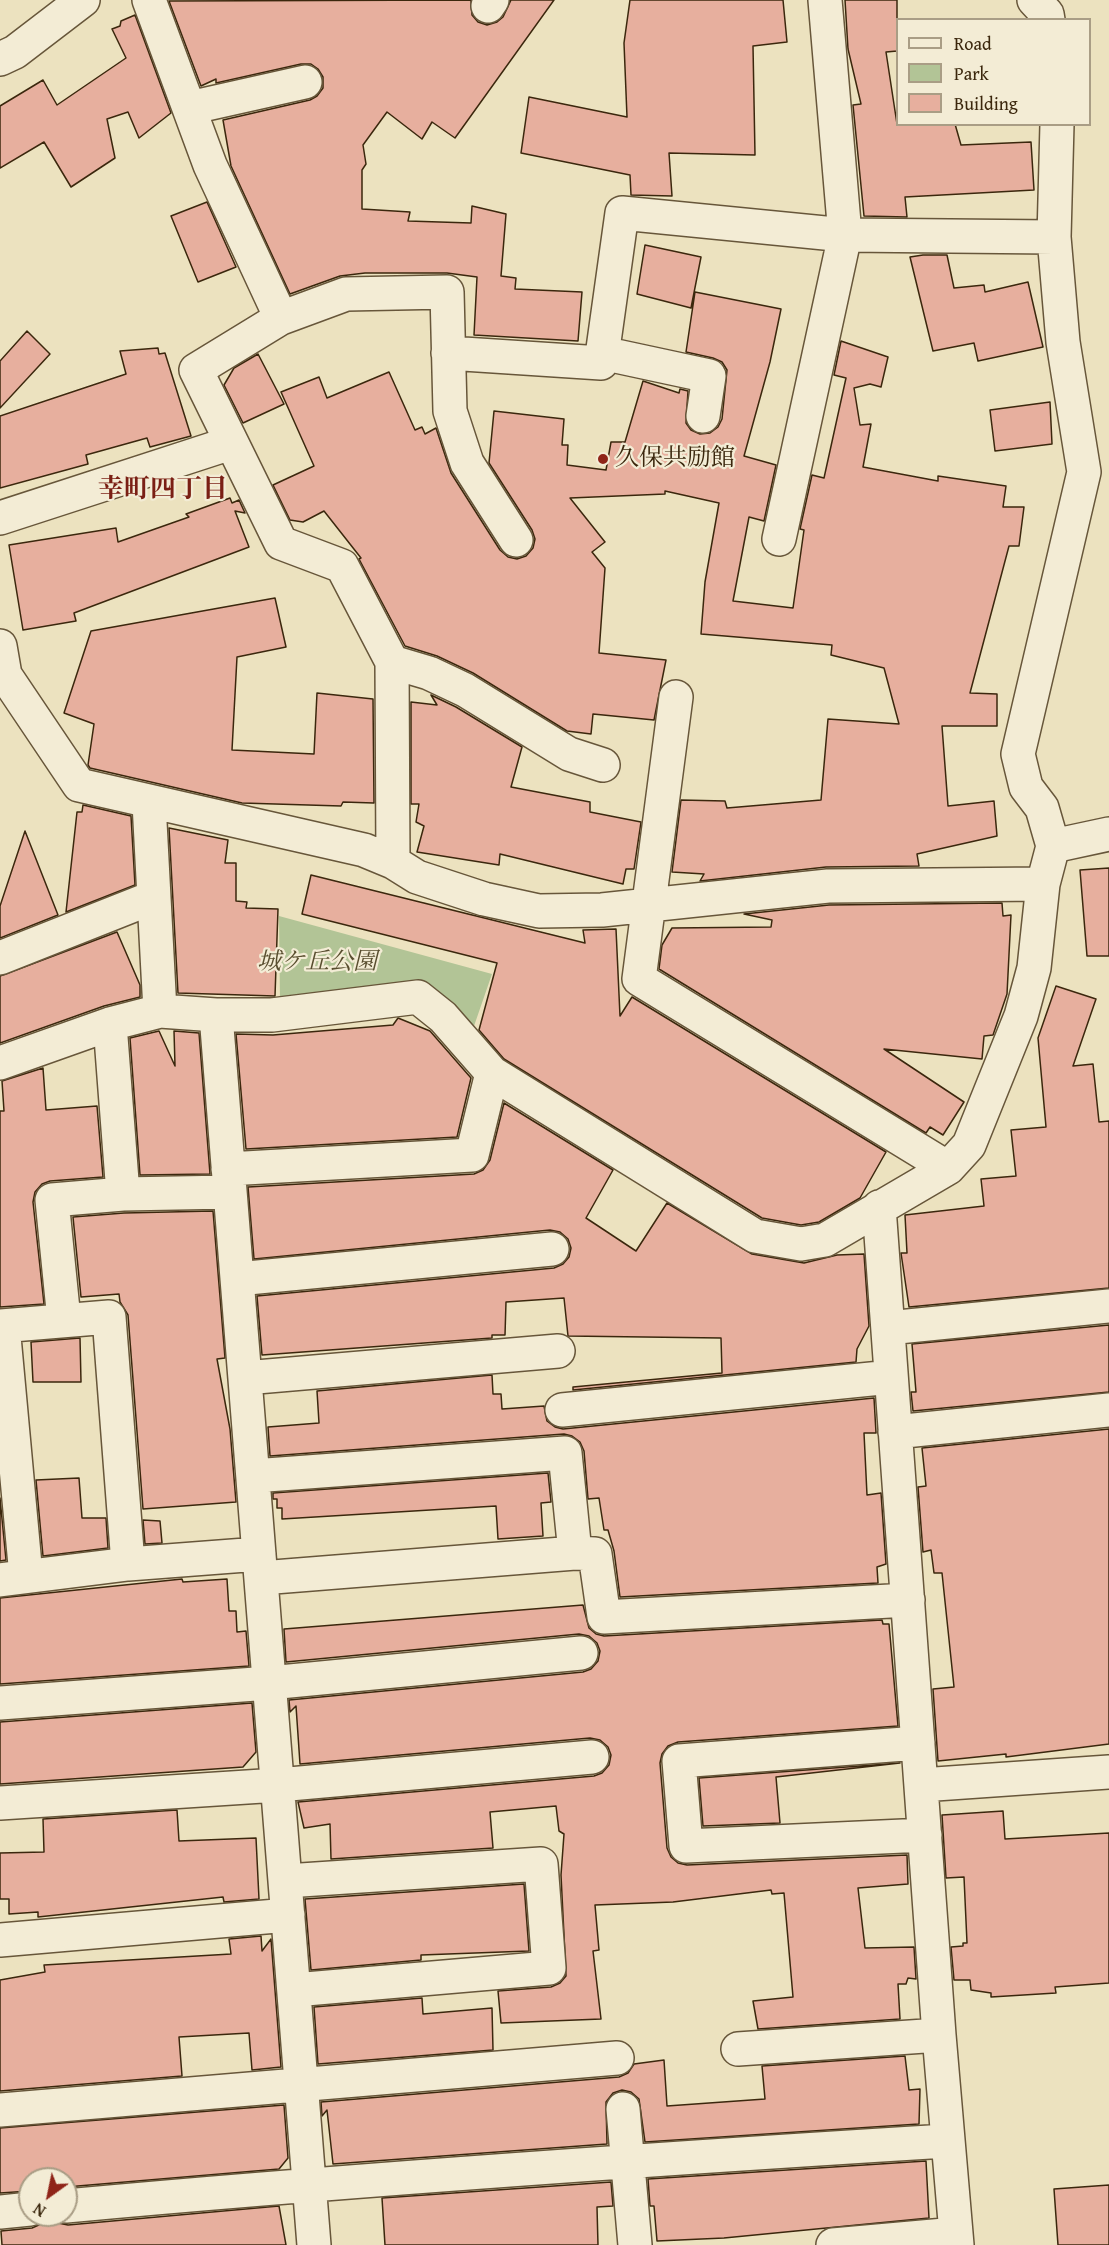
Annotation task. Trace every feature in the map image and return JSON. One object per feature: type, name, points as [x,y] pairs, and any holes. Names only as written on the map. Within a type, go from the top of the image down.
[{"type":"street","points":[[0,59],[15,52],[82,0]]},
{"type":"street","points":[[150,0],[210,165],[281,318]]},
{"type":"street","points":[[779,539],[845,235],[825,0]]},
{"type":"street","points":[[1034,0],[1047,18]]},
{"type":"street","points":[[189,108],[305,82]]},
{"type":"street","points":[[0,1063],[110,1024],[160,1011],[216,1015],[272,1015],[418,997],[443,1017],[492,1072],[755,1236],[801,1244],[825,1240],[948,1168],[969,1145],[1021,1016],[1034,968],[1043,884],[1053,846],[1042,808],[1026,787],[1018,754],[1084,472],[1063,342],[1054,237],[1057,126]]},
{"type":"street","points":[[448,353],[601,363],[622,213],[845,235],[1054,237]]},
{"type":"street","points":[[393,862],[392,662],[342,566],[281,543],[196,370],[281,318],[346,294],[447,292],[450,411],[467,463],[516,540]]},
{"type":"street","points":[[602,353],[709,376],[703,416]]},
{"type":"street","points":[[0,518],[231,443]]},
{"type":"street","points":[[392,662],[429,673],[465,690],[569,754],[603,765]]},
{"type":"street","points":[[2,666],[79,785],[149,803],[364,850],[393,862],[417,877],[484,899],[539,911],[602,910],[828,886],[1043,884]]},
{"type":"street","points":[[676,697],[639,979],[948,1168]]},
{"type":"street","points":[[149,803],[160,1011]]},
{"type":"street","points":[[1053,846],[1109,834]]},
{"type":"street","points":[[0,958],[154,897]]},
{"type":"street","points":[[216,1015],[314,2245]]},
{"type":"street","points":[[110,1024],[123,1194]]},
{"type":"street","points":[[64,1320],[52,1200],[472,1155],[492,1072]]},
{"type":"street","points":[[833,2245],[957,2240],[946,2141],[879,1207]]},
{"type":"street","points":[[237,1279],[552,1249]]},
{"type":"street","points":[[888,1328],[1109,1306]]},
{"type":"street","points":[[128,1564],[109,1317],[1,1326],[13,1578],[128,1564],[260,1566],[574,1553],[595,1554],[604,1617],[908,1600]]},
{"type":"street","points":[[245,1378],[558,1352]]},
{"type":"street","points":[[562,1410],[891,1377]]},
{"type":"street","points":[[895,1432],[1109,1410]]},
{"type":"street","points":[[253,1476],[565,1453],[574,1553]]},
{"type":"street","points":[[0,1703],[269,1683],[580,1653]]},
{"type":"street","points":[[918,1743],[680,1761],[686,1846],[924,1835]]},
{"type":"street","points":[[0,1803],[278,1785],[592,1757]]},
{"type":"street","points":[[921,1785],[1109,1772]]},
{"type":"street","points":[[286,1881],[541,1864],[549,1968],[294,1990]]},
{"type":"street","points":[[0,1940],[288,1915]]},
{"type":"street","points":[[738,2049],[939,2034]]},
{"type":"street","points":[[0,2110],[617,2058]]},
{"type":"street","points":[[623,2109],[635,2245]]},
{"type":"street","points":[[78,2205],[310,2184],[627,2160],[946,2141]]},
{"type":"street","points":[[0,2212],[18,2210]]},
{"type":"green space","name":"城ケ丘公園","points":[[279,916],[492,974],[474,1026],[452,1010],[280,1002]]},
{"type":"building","points":[[471,0],[472,15],[478,22],[487,25],[503,17],[511,0],[554,0],[455,138],[432,122],[422,139],[387,112],[363,145],[366,164],[362,170],[362,209],[410,212],[408,221],[471,223],[472,206],[506,214],[501,276],[516,278],[515,289],[582,292],[578,341],[474,335],[477,277],[447,273],[365,273],[340,276],[290,294],[231,166],[223,120],[310,100],[317,96],[323,88],[323,77],[311,64],[301,64],[216,83],[216,79],[201,86],[169,1]]},
{"type":"building","points":[[630,0],[783,0],[787,42],[753,46],[755,155],[669,153],[672,196],[631,195],[630,175],[521,153],[529,97],[627,117],[624,43]]},
{"type":"building","points":[[845,0],[897,0],[896,51],[886,52],[896,126],[956,126],[961,145],[1031,142],[1034,190],[905,197],[907,217],[864,216],[853,105],[861,104],[848,49]]},
{"type":"building","points":[[135,15],[171,113],[139,138],[128,112],[107,119],[115,158],[71,187],[44,142],[0,168],[0,106],[43,80],[57,105],[126,58],[112,29],[120,26],[121,21]]},
{"type":"building","points":[[207,202],[236,267],[198,282],[171,216]]},
{"type":"building","points":[[645,245],[701,257],[691,308],[637,294]]},
{"type":"building","points":[[947,255],[954,288],[984,285],[985,292],[1028,282],[1043,347],[978,361],[974,343],[933,351],[910,257]]},
{"type":"building","points":[[695,292],[781,309],[770,362],[744,456],[776,465],[764,521],[749,517],[733,601],[793,608],[804,530],[800,529],[812,475],[824,478],[846,378],[834,375],[841,341],[888,357],[881,387],[870,384],[854,388],[860,425],[871,424],[863,467],[938,481],[938,476],[1006,486],[1003,507],[1024,507],[1019,546],[1009,546],[970,693],[997,694],[997,726],[942,726],[948,806],[994,801],[997,836],[917,854],[919,866],[826,867],[700,881],[704,874],[672,872],[681,800],[725,801],[727,808],[821,800],[828,719],[899,724],[884,668],[831,655],[832,645],[701,634],[705,582],[719,503],[665,491],[665,494],[570,498],[605,542],[592,552],[605,568],[599,653],[666,660],[654,720],[593,714],[591,734],[567,731],[473,673],[437,656],[405,646],[359,559],[361,558],[324,511],[303,522],[290,520],[273,485],[314,466],[281,392],[319,377],[327,398],[389,372],[415,430],[422,427],[425,434],[436,428],[451,473],[500,550],[508,557],[517,559],[526,556],[533,548],[535,539],[532,530],[489,463],[494,411],[564,419],[562,445],[568,445],[567,465],[606,470],[611,442],[625,442],[643,381],[679,393],[680,389],[688,391],[686,423],[691,430],[700,434],[710,433],[718,427],[722,419],[727,370],[722,362],[713,358],[686,352]]},
{"type":"building","points":[[27,331],[50,354],[0,408],[0,361]]},
{"type":"building","points":[[158,348],[159,354],[165,353],[191,436],[150,447],[147,438],[86,455],[88,464],[0,488],[0,416],[126,374],[120,351]]},
{"type":"building","points":[[258,354],[284,404],[243,423],[224,385],[234,368]]},
{"type":"building","points":[[1050,402],[1052,444],[995,451],[990,410]]},
{"type":"building","points":[[230,498],[232,503],[239,500],[245,513],[235,511],[249,547],[74,613],[76,621],[23,630],[9,545],[116,528],[118,542],[189,517],[186,514]]},
{"type":"building","points":[[275,598],[286,647],[237,657],[232,750],[314,754],[317,693],[373,699],[374,803],[343,802],[341,806],[242,803],[90,768],[88,765],[94,724],[64,713],[91,631]]},
{"type":"building","points":[[431,695],[456,707],[522,747],[511,787],[590,802],[590,812],[641,822],[634,869],[626,869],[623,884],[500,854],[499,865],[417,852],[424,826],[416,822],[419,804],[411,804],[411,702],[437,705]]},
{"type":"building","points":[[83,805],[131,816],[135,885],[66,912],[77,812],[82,812]]},
{"type":"building","points":[[169,828],[228,840],[225,863],[236,863],[236,901],[247,902],[246,908],[278,909],[275,996],[178,993]]},
{"type":"building","points":[[25,831],[58,915],[0,938],[0,906]]},
{"type":"building","points":[[1109,868],[1109,956],[1087,956],[1080,870]]},
{"type":"building","points":[[311,875],[585,943],[583,930],[616,929],[620,1016],[632,997],[886,1152],[860,1198],[819,1222],[801,1225],[762,1218],[504,1059],[479,1030],[497,963],[302,914]]},
{"type":"building","points":[[1002,903],[1003,916],[1011,915],[1007,994],[993,1035],[984,1036],[982,1059],[884,1049],[964,1102],[943,1135],[930,1127],[926,1133],[659,969],[662,945],[672,928],[771,927],[772,920],[744,914],[829,905]]},
{"type":"building","points":[[117,932],[140,985],[140,997],[104,1006],[0,1043],[0,976]]},
{"type":"building","points":[[1056,986],[1096,999],[1073,1066],[1093,1064],[1099,1122],[1109,1121],[1109,1288],[909,1307],[901,1253],[907,1253],[905,1215],[984,1206],[981,1179],[1016,1176],[1011,1130],[1046,1127],[1038,1038]]},
{"type":"building","points":[[398,1018],[430,1031],[471,1078],[457,1137],[246,1149],[236,1034],[273,1035],[393,1025]]},
{"type":"building","points":[[159,1031],[175,1066],[174,1031],[199,1033],[210,1174],[140,1175],[130,1038]]},
{"type":"building","points":[[43,1068],[46,1110],[97,1106],[103,1177],[50,1181],[42,1184],[35,1192],[33,1202],[44,1304],[0,1307],[0,1111],[4,1111],[2,1081]]},
{"type":"building","points":[[504,1103],[613,1170],[586,1218],[636,1251],[667,1203],[752,1254],[804,1263],[837,1255],[864,1254],[869,1326],[857,1349],[856,1362],[573,1390],[573,1387],[722,1373],[721,1338],[568,1336],[564,1298],[506,1302],[505,1335],[492,1335],[492,1338],[262,1355],[257,1296],[554,1268],[563,1264],[569,1257],[571,1248],[568,1239],[560,1232],[550,1230],[254,1259],[248,1187],[474,1174],[483,1170],[490,1160]]},
{"type":"building","points":[[213,1211],[225,1358],[217,1359],[230,1429],[236,1502],[143,1509],[128,1315],[120,1302],[119,1294],[81,1297],[73,1217],[124,1213]]},
{"type":"building","points":[[1109,1325],[1109,1392],[913,1411],[911,1392],[916,1392],[912,1344]]},
{"type":"building","points":[[80,1338],[81,1382],[33,1382],[31,1342]]},
{"type":"building","points":[[492,1375],[493,1394],[501,1394],[502,1409],[544,1406],[547,1421],[563,1429],[874,1398],[876,1433],[864,1433],[867,1495],[881,1493],[886,1564],[877,1567],[878,1583],[620,1597],[614,1551],[608,1530],[604,1530],[599,1498],[588,1499],[584,1451],[580,1442],[564,1434],[270,1456],[268,1427],[319,1423],[317,1391]]},
{"type":"building","points":[[1109,1429],[1109,1744],[1006,1757],[1006,1754],[938,1761],[933,1689],[954,1687],[942,1573],[934,1573],[931,1550],[923,1552],[918,1487],[926,1486],[922,1448]]},
{"type":"building","points":[[548,1473],[551,1502],[541,1503],[543,1536],[498,1539],[496,1506],[282,1519],[282,1508],[277,1508],[277,1499],[273,1499],[273,1493]]},
{"type":"building","points":[[79,1478],[82,1518],[106,1518],[108,1548],[43,1556],[36,1480]]},
{"type":"building","points":[[0,1498],[6,1560],[0,1561]]},
{"type":"building","points":[[143,1520],[160,1521],[162,1543],[145,1544]]},
{"type":"building","points":[[182,1579],[183,1582],[227,1579],[229,1611],[236,1611],[237,1632],[246,1631],[249,1666],[0,1684],[0,1598]]},
{"type":"building","points":[[583,1605],[589,1628],[596,1634],[604,1636],[882,1620],[883,1624],[889,1624],[898,1726],[678,1742],[668,1746],[662,1754],[660,1763],[667,1848],[671,1857],[678,1863],[687,1865],[907,1855],[908,1884],[858,1888],[865,1948],[914,1947],[916,1979],[908,1978],[906,1984],[898,1984],[900,2019],[758,2029],[753,2001],[793,1997],[784,1893],[772,1894],[771,1890],[673,1902],[595,1905],[599,1950],[593,1951],[601,2019],[501,2023],[498,1991],[551,1987],[560,1983],[566,1976],[561,1875],[564,1834],[559,1831],[556,1806],[490,1812],[493,1848],[331,1859],[330,1824],[304,1828],[298,1802],[594,1776],[602,1773],[609,1765],[611,1755],[608,1747],[600,1740],[590,1738],[300,1764],[296,1706],[290,1712],[289,1700],[583,1672],[591,1669],[598,1661],[600,1651],[597,1643],[589,1636],[579,1634],[286,1662],[284,1629]]},
{"type":"building","points":[[252,1703],[256,1752],[243,1767],[0,1784],[0,1722]]},
{"type":"building","points":[[900,1763],[776,1777],[780,1823],[703,1826],[699,1778]]},
{"type":"building","points":[[177,1810],[179,1841],[256,1838],[259,1899],[224,1902],[223,1897],[38,1917],[38,1912],[9,1914],[9,1899],[0,1899],[0,1853],[44,1852],[43,1819]]},
{"type":"building","points":[[1003,1811],[1005,1839],[1109,1833],[1109,1983],[1055,1987],[1056,1993],[991,1997],[991,1993],[971,1990],[970,1980],[954,1980],[951,1947],[963,1946],[963,1943],[967,1943],[964,1877],[946,1878],[942,1815]]},
{"type":"building","points":[[524,1884],[529,1951],[421,1955],[421,1960],[311,1970],[305,1899]]},
{"type":"building","points":[[261,1936],[262,1951],[271,1939],[281,2067],[252,2070],[249,2033],[179,2037],[182,2076],[0,2091],[0,1980],[45,1972],[44,1965],[231,1954],[229,1939]]},
{"type":"building","points":[[422,1998],[423,2014],[492,2008],[493,2050],[318,2064],[314,2007]]},
{"type":"building","points":[[905,2056],[909,2090],[920,2089],[919,2124],[645,2142],[639,2099],[631,2092],[622,2090],[613,2093],[606,2102],[607,2144],[333,2164],[327,2110],[322,2116],[321,2102],[619,2077],[628,2073],[634,2064],[664,2060],[667,2106],[765,2099],[762,2066]]},
{"type":"building","points":[[284,2105],[288,2158],[279,2169],[78,2186],[78,2167],[18,2167],[18,2192],[0,2193],[0,2128]]},
{"type":"building","points":[[926,2161],[929,2218],[724,2238],[657,2241],[654,2206],[650,2206],[648,2179]]},
{"type":"building","points":[[611,2182],[613,2206],[597,2207],[598,2245],[385,2245],[382,2198]]},
{"type":"building","points":[[1109,2185],[1109,2245],[1058,2245],[1054,2189]]},
{"type":"building","points":[[279,2206],[286,2245],[2,2245],[1,2231],[34,2227],[78,2227],[78,2224]]},
{"type":"place","name":"久保共励館","points":[[603,459]]},
{"type":"district","name":"幸町四丁目","points":[[163,490]]}]
